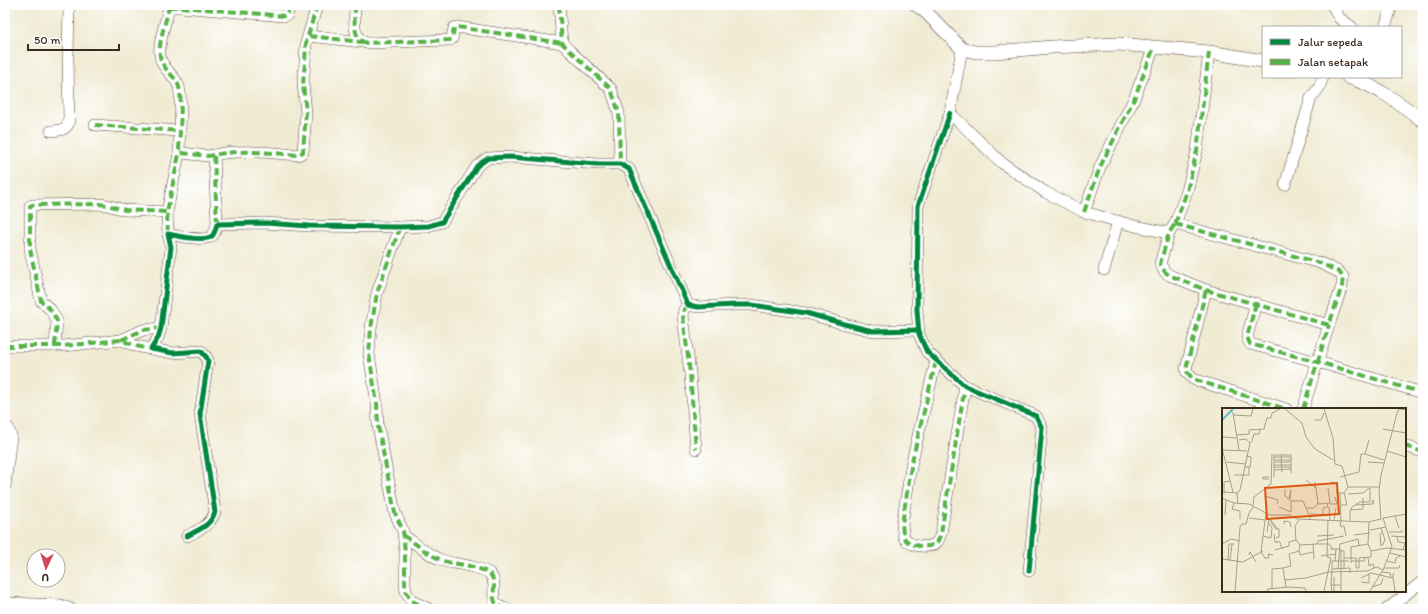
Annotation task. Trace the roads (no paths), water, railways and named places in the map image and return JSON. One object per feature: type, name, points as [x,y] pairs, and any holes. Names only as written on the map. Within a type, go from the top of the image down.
[{"type":"street","points":[[51,131],[64,130],[70,122],[68,57],[69,5]]},
{"type":"street","points":[[151,349],[158,338],[161,328],[171,247],[168,234],[167,212],[179,154],[179,86],[174,76],[162,66],[160,56],[169,6],[284,16],[287,15],[290,5]]},
{"type":"street","points":[[179,154],[185,153],[208,156],[226,152],[240,152],[298,155],[302,152],[306,112],[303,84],[306,43],[316,5]]},
{"type":"street","points":[[355,5],[356,28],[358,38],[362,42]]},
{"type":"street","points":[[559,5],[562,43],[611,89],[619,113],[620,164]]},
{"type":"street","points":[[916,5],[926,12],[962,49],[976,52],[1119,44],[1209,52],[1262,61]]},
{"type":"street","points":[[1332,5],[1339,18],[1351,26]]},
{"type":"street","points":[[1385,26],[1389,7]]},
{"type":"street","points":[[309,36],[377,43],[450,40],[452,39],[454,28],[457,27],[562,43]]},
{"type":"street","points":[[1084,212],[1100,167],[1134,99],[1154,47]]},
{"type":"street","points":[[962,49],[950,113],[918,206],[918,330],[927,352],[965,386],[1036,416],[1042,428],[1029,570]]},
{"type":"street","points":[[1209,52],[1197,151],[1187,191],[1172,228],[1160,264],[1169,275],[1206,290],[1256,303],[1329,326]]},
{"type":"street","points":[[1285,185],[1311,98],[1320,88],[1323,78]]},
{"type":"street","points":[[1351,78],[1365,83],[1384,93],[1423,121]]},
{"type":"street","points":[[950,113],[1002,163],[1045,192],[1084,212],[1135,226],[1172,228],[1320,263],[1339,272],[1343,277],[1342,286],[1303,408]]},
{"type":"street","points":[[95,126],[180,131]]},
{"type":"street","points":[[168,234],[206,239],[212,237],[215,232],[217,224],[214,155]]},
{"type":"street","points":[[217,224],[265,223],[309,226],[428,226],[442,222],[477,166],[488,158],[510,157],[597,164],[620,164],[629,169],[688,305]]},
{"type":"street","points":[[55,346],[57,321],[51,310],[41,302],[30,248],[30,206],[99,204],[125,210],[167,212]]},
{"type":"street","points":[[1104,270],[1118,221]]},
{"type":"street","points":[[400,227],[377,293],[371,328],[369,354],[376,397],[378,426],[395,513],[403,531],[406,592],[412,601],[429,609]]},
{"type":"street","points":[[1206,290],[1186,369],[1187,372],[1193,379],[1283,408]]},
{"type":"street","points":[[1256,303],[1247,337],[1250,344],[1318,362],[1423,393]]},
{"type":"street","points":[[688,305],[698,307],[735,305],[752,306],[806,313],[873,331],[918,330]]},
{"type":"street","points":[[688,305],[684,310],[683,315],[690,374],[696,449]]},
{"type":"street","points":[[5,346],[55,346],[121,340],[143,330],[161,328]]},
{"type":"street","points":[[121,340],[136,346],[173,353],[201,351],[207,358],[200,414],[215,512],[212,521],[187,536]]},
{"type":"street","points":[[936,361],[912,461],[902,524],[905,540],[912,545],[925,546],[938,542],[941,533],[965,386]]},
{"type":"street","points":[[5,425],[11,436],[5,486]]},
{"type":"street","points":[[1406,446],[1423,452]]},
{"type":"street","points":[[403,535],[426,552],[440,560],[469,566],[489,573],[492,578],[495,604],[499,607],[507,609]]},
{"type":"street","points":[[1387,609],[1423,580]]},
{"type":"street","points":[[5,601],[10,603],[61,605],[71,609]]}]
